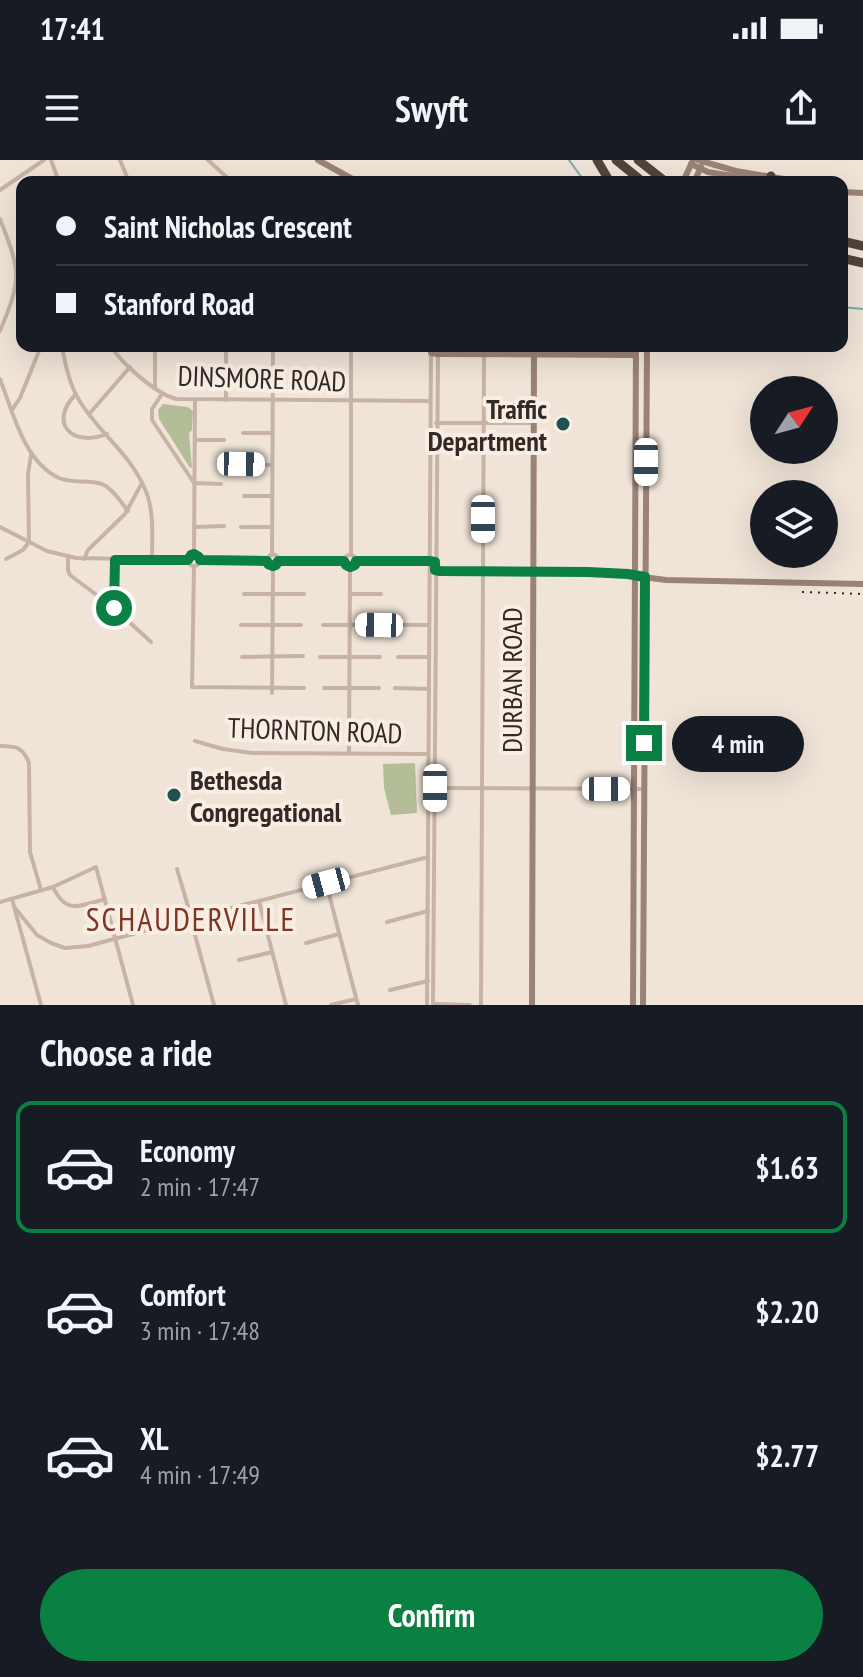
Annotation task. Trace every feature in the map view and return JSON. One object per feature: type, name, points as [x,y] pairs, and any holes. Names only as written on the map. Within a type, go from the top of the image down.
[{"type":"highway","points":[[616,160],[636,176]]},
{"type":"highway","points":[[638,160],[658,176]]},
{"type":"main road","points":[[318,160],[347,176]]},
{"type":"main road","points":[[719,160],[736,171]]},
{"type":"main road","points":[[698,163],[755,176]]},
{"type":"main road","points":[[698,163],[708,172],[739,176]]},
{"type":"main road","points":[[454,352],[484,355],[518,352]]},
{"type":"main road","name":"DURBAN ROAD","points":[[532,1005],[534,423],[540,352]]},
{"type":"main road","points":[[578,352],[647,355],[643,1005]]},
{"type":"main road","points":[[633,1005],[636,355]]},
{"type":"main road","points":[[635,575],[666,580],[863,584]]},
{"type":"street","points":[[21,176],[44,160]]},
{"type":"street","points":[[208,160],[225,176]]},
{"type":"street","points":[[0,219],[16,263]]},
{"type":"street","points":[[0,331],[16,286]]},
{"type":"street","points":[[12,410],[39,352]]},
{"type":"street","points":[[63,352],[76,394],[132,464],[142,483],[150,506],[152,560]]},
{"type":"street","name":"DINSMORE ROAD","points":[[115,352],[162,394],[177,399],[430,401]]},
{"type":"street","points":[[155,352],[155,388]]},
{"type":"street","points":[[226,352],[226,400]]},
{"type":"street","points":[[272,555],[273,352]]},
{"type":"street","points":[[351,352],[351,555]]},
{"type":"street","points":[[430,1005],[428,857],[435,754],[429,537],[430,401],[434,352]]},
{"type":"street","points":[[432,562],[436,537],[434,352]]},
{"type":"street","points":[[481,1005],[484,355]]},
{"type":"street","points":[[89,414],[130,367]]},
{"type":"street","points":[[0,379],[31,455],[42,467],[59,478],[103,485],[128,511]]},
{"type":"street","points":[[76,394],[64,415],[68,430],[86,439],[107,434]]},
{"type":"street","points":[[162,394],[152,409],[152,418],[194,483]]},
{"type":"street","points":[[194,554],[195,400]]},
{"type":"street","points":[[436,423],[534,423]]},
{"type":"street","points":[[243,433],[272,433]]},
{"type":"street","points":[[195,440],[224,440]]},
{"type":"street","points":[[6,559],[21,551],[29,542],[28,474],[31,455]]},
{"type":"street","points":[[241,464],[272,465]]},
{"type":"street","points":[[84,559],[88,550],[128,511],[142,483]]},
{"type":"street","points":[[194,483],[221,484]]},
{"type":"street","points":[[244,496],[272,496]]},
{"type":"street","points":[[194,527],[224,526]]},
{"type":"street","points":[[0,527],[47,551],[84,559],[188,560]]},
{"type":"street","points":[[241,527],[272,527]]},
{"type":"street","points":[[429,537],[436,537]]},
{"type":"street","points":[[188,560],[194,554]]},
{"type":"street","points":[[194,554],[200,560]]},
{"type":"street","points":[[267,561],[268,556],[272,555]]},
{"type":"street","points":[[272,555],[277,556],[278,561]]},
{"type":"street","points":[[351,555],[356,561]]},
{"type":"street","points":[[344,561],[346,556],[351,555]]},
{"type":"street","points":[[68,556],[70,575],[114,608],[151,642]]},
{"type":"street","points":[[114,608],[115,560]]},
{"type":"street","points":[[188,560],[194,566]]},
{"type":"street","points":[[200,560],[267,561],[273,566]]},
{"type":"street","points":[[194,566],[200,560]]},
{"type":"street","points":[[278,561],[344,561]]},
{"type":"street","points":[[272,690],[273,566],[278,561]]},
{"type":"street","points":[[344,561],[350,567]]},
{"type":"street","points":[[356,561],[432,562]]},
{"type":"street","points":[[350,567],[356,561]]},
{"type":"street","points":[[194,566],[191,687],[304,688]]},
{"type":"street","points":[[349,753],[350,567]]},
{"type":"street","points":[[432,570],[635,575]]},
{"type":"street","points":[[430,1005],[432,788],[428,754],[432,570]]},
{"type":"street","points":[[244,594],[304,594]]},
{"type":"street","points":[[350,594],[381,594]]},
{"type":"street","points":[[241,625],[301,625]]},
{"type":"street","points":[[323,625],[379,625]]},
{"type":"street","points":[[401,625],[429,625]]},
{"type":"street","points":[[242,657],[303,656]]},
{"type":"street","points":[[320,657],[380,657]]},
{"type":"street","points":[[398,657],[429,657]]},
{"type":"street","points":[[324,688],[379,688]]},
{"type":"street","points":[[395,688],[429,689]]},
{"type":"street","name":"THORNTON ROAD","points":[[195,741],[252,753],[435,754]]},
{"type":"street","points":[[0,746],[20,748],[30,765],[31,855],[41,890]]},
{"type":"street","points":[[432,788],[644,789]]},
{"type":"street","points":[[192,924],[197,917],[428,857]]},
{"type":"street","points":[[0,902],[53,887],[96,867],[133,1005]]},
{"type":"street","points":[[177,869],[190,913]]},
{"type":"street","points":[[326,883],[357,1002],[331,1005]]},
{"type":"street","points":[[53,887],[61,902],[67,906],[105,899]]},
{"type":"street","points":[[12,899],[41,1005]]},
{"type":"street","points":[[259,901],[286,1005]]},
{"type":"street","points":[[15,908],[37,935],[59,946],[78,948],[185,920]]},
{"type":"street","points":[[387,922],[428,911]]},
{"type":"street","points":[[190,913],[197,917]]},
{"type":"street","points":[[185,920],[190,913]]},
{"type":"street","points":[[185,920],[192,924]]},
{"type":"street","points":[[192,924],[214,1005]]},
{"type":"street","points":[[306,943],[339,934]]},
{"type":"street","points":[[239,960],[272,952]]},
{"type":"street","points":[[390,990],[428,981]]},
{"type":"street","points":[[430,1005],[470,1005]]},
{"type":"green space","points":[[163,404],[188,407],[193,411],[192,430],[189,433],[190,468],[159,419],[158,410]]},
{"type":"green space","points":[[415,763],[417,813],[391,815],[384,788],[383,764]]},
{"type":"waterway","points":[[569,160],[581,176]]},
{"type":"waterway","points":[[848,308],[863,309]]},
{"type":"railway","points":[[802,592],[863,594]]},
{"type":"place","name":"Traffic Department","points":[[563,424]]},
{"type":"place","name":"Bethesda Congregational","points":[[174,795]]},
{"type":"district","name":"SCHAUDERVILLE","points":[[191,919]]},
{"type":"route","points":[[114,608],[115,560],[188,560],[194,554],[200,560],[267,561],[273,566],[278,561],[344,561],[350,567],[356,561],[429,561],[435,562],[435,570],[440,571],[588,572],[645,577],[644,743]]}]
